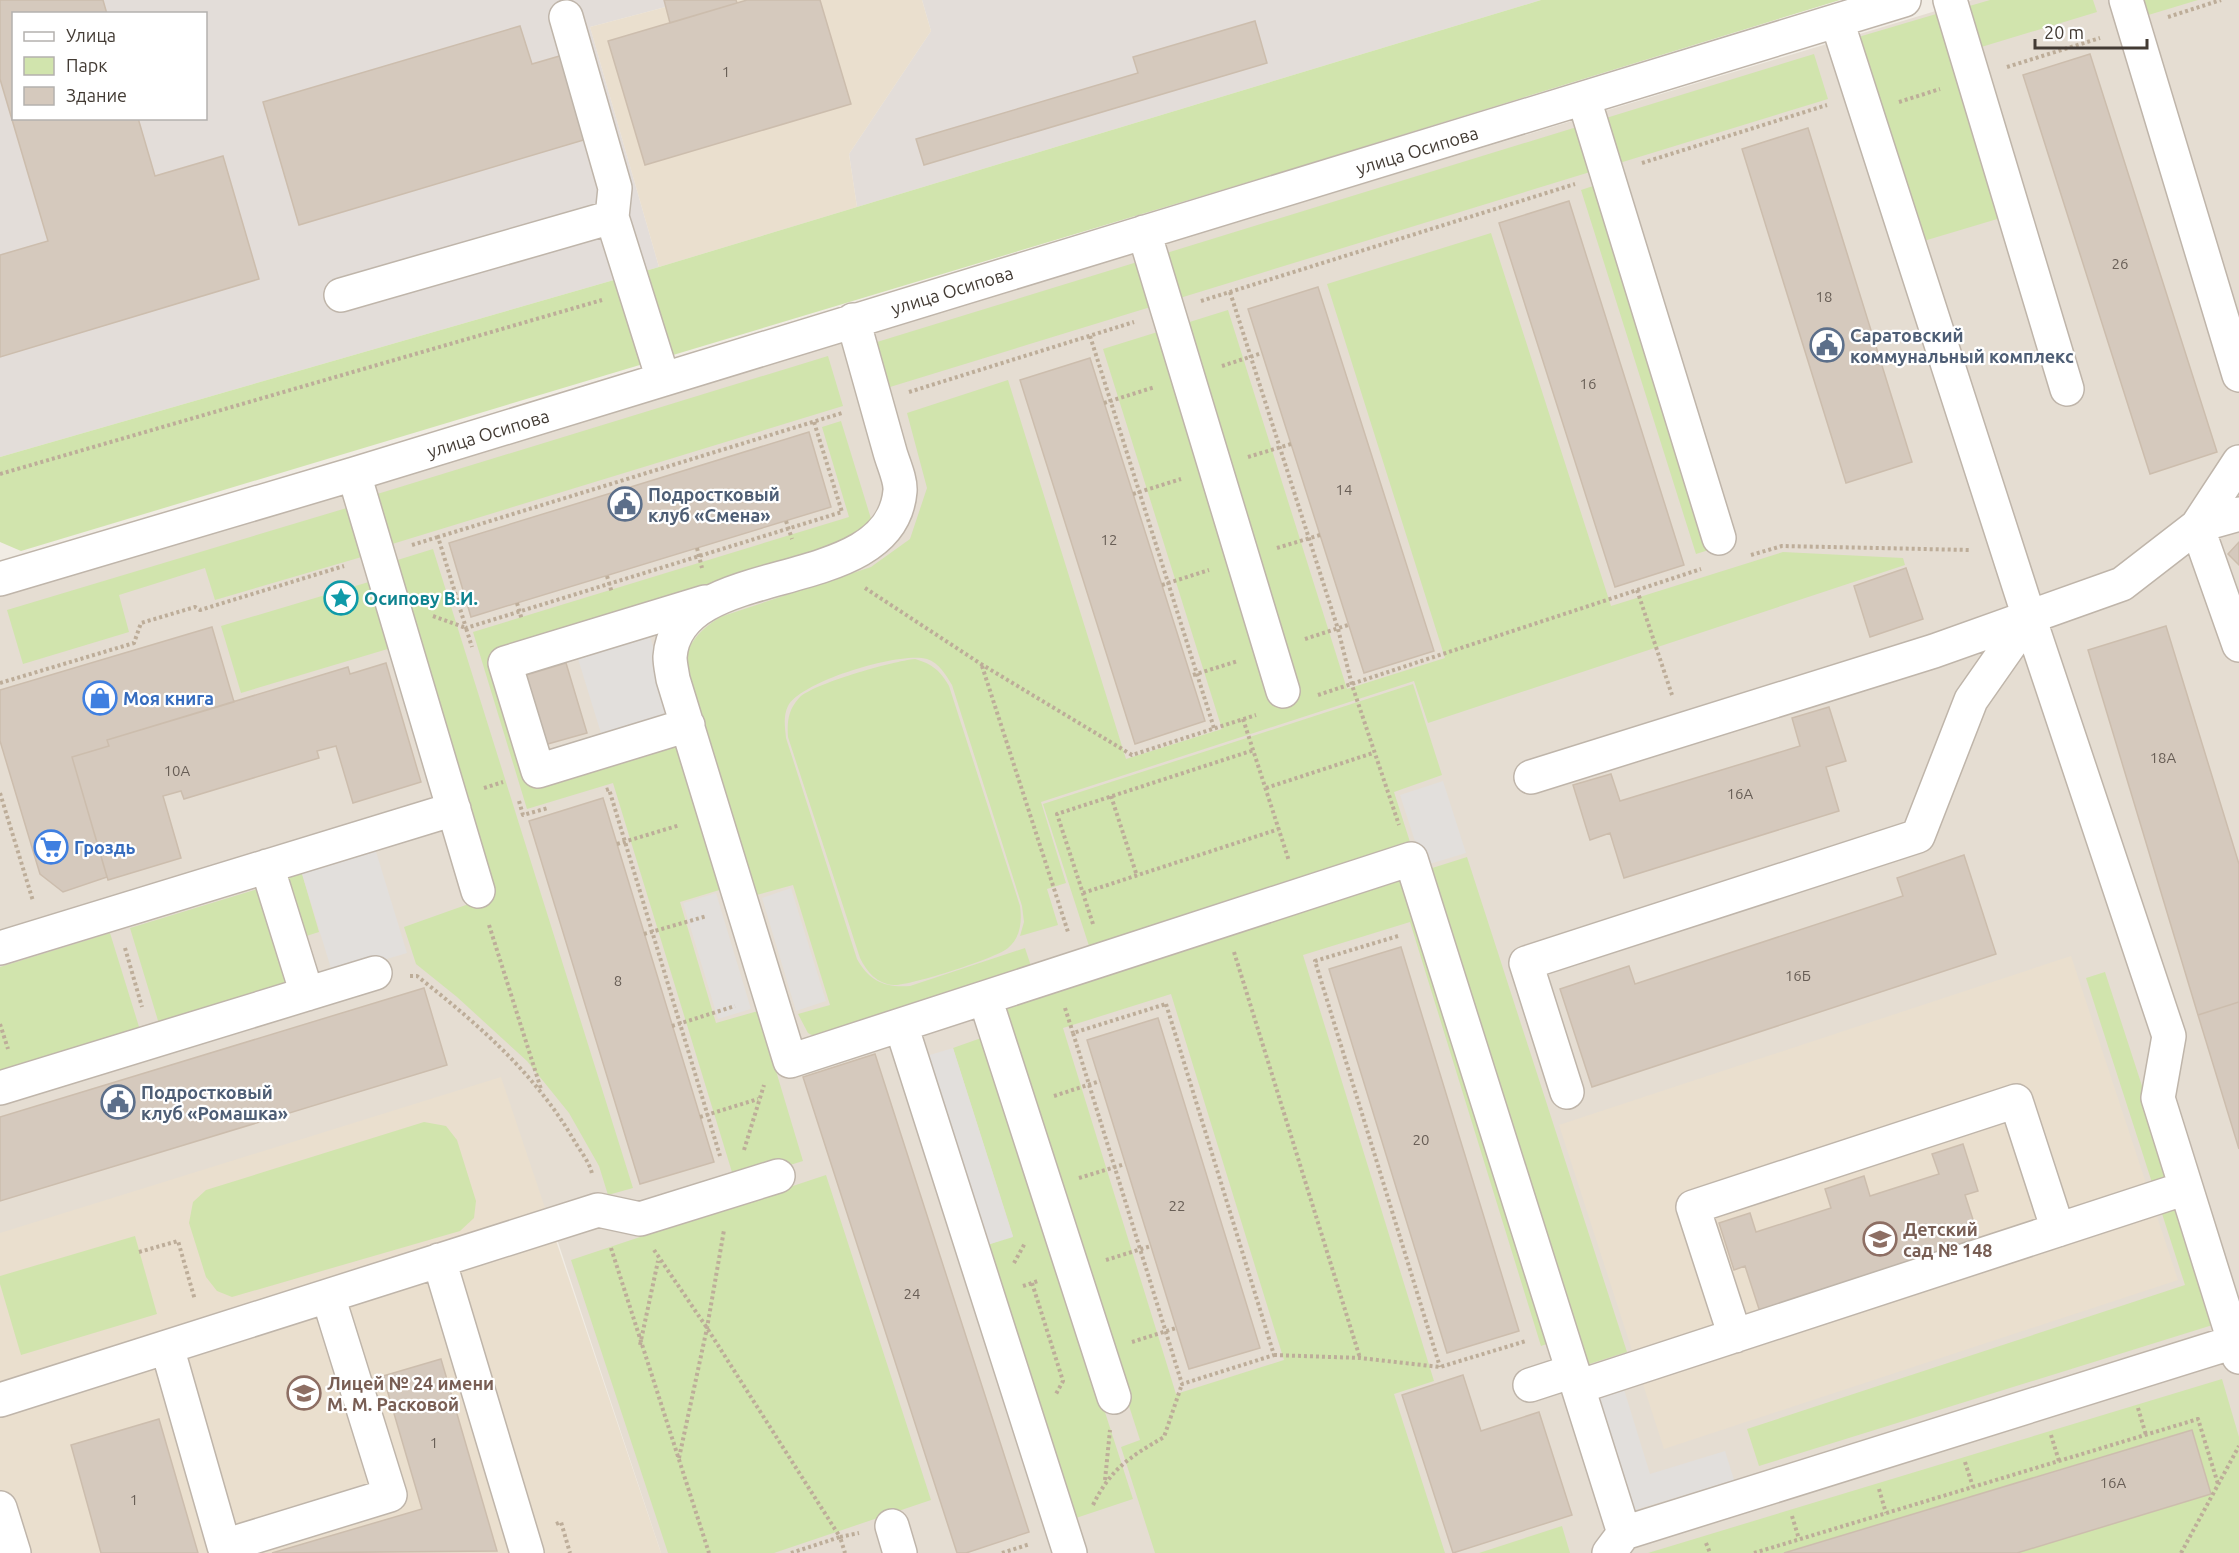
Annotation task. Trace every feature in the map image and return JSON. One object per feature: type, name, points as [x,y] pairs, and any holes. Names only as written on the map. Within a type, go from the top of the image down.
[{"type":"street","name":"улица Осипова","points":[[0,579],[354,474],[1904,0]]},
{"type":"street","points":[[1950,0],[2067,390]]},
{"type":"street","points":[[2130,14],[2239,375]]},
{"type":"street","points":[[566,17],[615,188],[612,217],[663,379]]},
{"type":"street","points":[[712,600],[689,617],[675,637],[670,657],[674,679],[790,1061],[1411,860],[1576,1379],[1617,1543],[2237,1350],[2158,1098],[2169,1036],[2007,550],[1837,21]]},
{"type":"street","points":[[1584,99],[1719,538]]},
{"type":"street","points":[[341,295],[612,217]]},
{"type":"street","points":[[1144,232],[1286,701]]},
{"type":"street","points":[[688,725],[538,771],[506,663],[828,563],[862,550],[888,528],[901,490],[853,321]]},
{"type":"street","points":[[1531,777],[1934,651],[2122,584],[2197,526],[2239,462]]},
{"type":"street","points":[[354,474],[478,891]]},
{"type":"street","points":[[2197,526],[2239,514]]},
{"type":"street","points":[[2197,526],[2239,645]]},
{"type":"street","points":[[1567,1092],[1526,963],[1918,836],[1971,700],[2029,617]]},
{"type":"street","points":[[0,948],[267,866],[452,803]]},
{"type":"street","points":[[267,866],[307,994]]},
{"type":"street","points":[[0,1088],[375,973]]},
{"type":"street","points":[[985,998],[1114,1397]]},
{"type":"street","points":[[901,1025],[1071,1552]]},
{"type":"street","points":[[1735,1336],[1693,1207],[1715,1199],[2016,1101],[2058,1230]]},
{"type":"street","points":[[0,1400],[598,1210],[640,1220],[777,1176]]},
{"type":"street","points":[[1530,1385],[1576,1379],[1735,1336],[2186,1188]]},
{"type":"street","points":[[439,1260],[527,1553]]},
{"type":"street","points":[[167,1347],[224,1546],[390,1495],[328,1296]]},
{"type":"street","points":[[0,1508],[14,1553]]},
{"type":"path","points":[[814,422],[842,512],[466,628],[438,537],[1606,175],[1864,103],[1974,78],[2130,14],[2221,0]]},
{"type":"path","points":[[0,474],[635,291]]},
{"type":"path","points":[[1230,292],[1338,629],[1352,685],[1411,860]]},
{"type":"path","points":[[1090,336],[1214,728]]},
{"type":"path","points":[[1749,555],[1782,546],[2007,550]]},
{"type":"path","points":[[0,683],[134,643],[141,623],[195,607],[200,610],[378,556]]},
{"type":"path","points":[[828,563],[981,664],[1132,754],[1243,719],[1286,701],[1352,685],[1704,568]]},
{"type":"path","points":[[1637,590],[1684,729]]},
{"type":"path","points":[[981,664],[1092,963]]},
{"type":"path","points":[[1243,719],[1300,896]]},
{"type":"path","points":[[1092,963],[1083,893],[1058,814],[1254,750]]},
{"type":"path","points":[[1266,788],[1374,753]]},
{"type":"path","points":[[452,803],[538,771]]},
{"type":"path","points":[[598,793],[609,789],[731,1191]]},
{"type":"path","points":[[0,793],[44,934]]},
{"type":"path","points":[[1111,796],[1137,876]]},
{"type":"path","points":[[523,815],[555,806]]},
{"type":"path","points":[[617,844],[715,814]]},
{"type":"path","points":[[1083,893],[1279,829]]},
{"type":"path","points":[[478,891],[542,1093]]},
{"type":"path","points":[[644,934],[742,905]]},
{"type":"path","points":[[114,913],[146,1018]]},
{"type":"path","points":[[1225,920],[1360,1358]]},
{"type":"path","points":[[1408,933],[1314,961],[1440,1367]]},
{"type":"path","points":[[672,1026],[770,995]]},
{"type":"path","points":[[1105,1480],[1136,1454],[1164,1437],[1182,1384],[1073,1033],[1166,1004],[1274,1355]]},
{"type":"path","points":[[679,1458],[707,1328],[731,1191],[767,1078],[790,1061]]},
{"type":"path","points":[[1020,1107],[1100,1081]]},
{"type":"path","points":[[700,1117],[759,1098]]},
{"type":"path","points":[[1047,1188],[1125,1164]]},
{"type":"path","points":[[640,1220],[658,1260],[707,1328],[840,1537],[845,1553]]},
{"type":"path","points":[[139,1252],[178,1241],[206,1335]]},
{"type":"path","points":[[989,1297],[1151,1246]]},
{"type":"path","points":[[640,1346],[658,1260]]},
{"type":"path","points":[[1100,1352],[1176,1328]]},
{"type":"path","points":[[1182,1384],[1274,1355],[1360,1358],[1440,1367],[1533,1339]]},
{"type":"path","points":[[1071,1552],[1105,1480],[1114,1397]]},
{"type":"path","points":[[1754,1553],[2198,1419],[2218,1484]]},
{"type":"path","points":[[2181,1553],[2239,1446]]},
{"type":"path","points":[[790,1553],[840,1537],[896,1539]]},
{"type":"shaded area","points":[[0,0],[692,0],[590,27],[659,267],[0,457]]},
{"type":"shaded area","points":[[692,0],[922,0],[931,31],[849,154],[857,207],[659,267],[590,27]]},
{"type":"shaded area","points":[[922,0],[1541,0],[857,207],[849,154],[931,31]]},
{"type":"shaded area","points":[[1972,0],[2239,0],[2239,1553],[661,1553],[552,1224],[0,1233],[0,596]]},
{"type":"shaded area","points":[[647,627],[676,720],[604,743],[575,649]]},
{"type":"shaded area","points":[[1443,781],[1466,853],[1423,866],[1400,795]]},
{"type":"shaded area","points":[[374,845],[407,953],[333,975],[300,867]]},
{"type":"shaded area","points":[[791,888],[826,1001],[796,1011],[762,898]]},
{"type":"shaded area","points":[[716,893],[751,1009],[718,1019],[683,903]]},
{"type":"shaded area","name":"Детский сад № 148","points":[[2071,956],[2178,1280],[1664,1449],[1559,1125]]},
{"type":"shaded area","points":[[953,1048],[1013,1237],[984,1246],[923,1057]]},
{"type":"shaded area","name":"Лицей № 24 имени М. М. Расковой","points":[[501,1077],[661,1553],[0,1553],[0,1233]]},
{"type":"shaded area","points":[[1622,1383],[1650,1474],[1725,1451],[1734,1480],[1628,1512],[1592,1393]]},
{"type":"green space","points":[[1541,0],[1840,0],[1285,171],[21,551],[0,542],[0,457],[659,267]]},
{"type":"green space","points":[[1990,0],[2093,0],[2097,12],[1978,48],[1966,7]]},
{"type":"green space","points":[[2140,0],[2198,0],[2145,16]]},
{"type":"green space","points":[[1943,12],[2004,217],[1917,243],[1855,38]]},
{"type":"green space","points":[[1814,54],[1828,99],[890,387],[877,342]]},
{"type":"green space","points":[[1599,184],[1715,548],[1696,554],[1581,190]]},
{"type":"green space","points":[[1491,233],[1611,606],[1783,552],[1903,558],[1905,565],[1428,723],[1414,681],[1041,802],[1066,883],[1047,889],[1058,925],[1020,936],[1024,922],[1022,906],[952,685],[945,673],[939,666],[927,659],[914,658],[875,664],[831,678],[797,696],[788,706],[785,718],[786,738],[857,959],[862,967],[879,982],[893,986],[910,986],[1025,948],[1033,972],[819,1039],[808,1033],[798,1014],[830,1005],[793,885],[753,896],[682,674],[689,647],[698,634],[720,617],[871,567],[910,539],[927,488],[907,413],[1008,380],[1126,759],[1222,729],[1103,349],[1228,310],[1347,689],[1445,658],[1327,284]]},
{"type":"green space","points":[[828,356],[843,406],[389,545],[374,495]]},
{"type":"green space","points":[[841,421],[876,535],[497,651],[536,780],[679,736],[726,888],[680,902],[716,1023],[758,1011],[803,1161],[735,1182],[613,783],[527,809],[473,632],[849,517],[822,427]]},
{"type":"green space","points":[[350,507],[365,556],[215,600],[205,568],[119,595],[129,632],[23,664],[7,610]]},
{"type":"green space","points":[[433,549],[633,1188],[608,1195],[599,1166],[569,1113],[527,1061],[457,997],[416,964],[404,927],[494,895],[391,562]]},
{"type":"green space","points":[[372,581],[391,648],[241,693],[221,626]]},
{"type":"green space","points":[[915,659],[935,668],[949,686],[1020,906],[1021,923],[1016,939],[1001,953],[934,976],[894,985],[882,982],[873,976],[860,958],[788,737],[788,726],[792,707],[807,692],[854,674]]},
{"type":"green space","points":[[1413,684],[1442,775],[1394,792],[1410,842],[1089,946],[1043,804]]},
{"type":"green space","points":[[1467,857],[1627,1352],[1583,1366],[1426,870]]},
{"type":"green space","points":[[300,867],[319,932],[300,938],[280,873]]},
{"type":"green space","points":[[1408,877],[1555,1341],[1541,1346],[1410,922],[1303,955],[1434,1381],[1394,1394],[1445,1553],[1155,1553],[1121,1447],[1140,1440],[1001,1009]],"holes":[[[1171,994],[1284,1360],[1176,1394],[1063,1028]]]},
{"type":"green space","points":[[261,888],[290,984],[159,1024],[130,928]]},
{"type":"green space","points":[[110,933],[140,1030],[0,1073],[0,967]]},
{"type":"green space","points":[[2105,972],[2219,1323],[1759,1466],[1747,1429],[2185,1285],[2086,978]]},
{"type":"green space","points":[[984,1037],[1133,1499],[1073,1519],[984,1246],[1013,1236],[953,1048]]},
{"type":"green space","points":[[424,1122],[446,1126],[457,1140],[476,1201],[474,1218],[460,1231],[232,1297],[217,1291],[206,1277],[189,1223],[193,1202],[206,1190]]},
{"type":"green space","points":[[826,1175],[931,1500],[774,1553],[668,1553],[571,1260]]},
{"type":"green space","points":[[135,1236],[157,1314],[21,1355],[0,1284],[0,1276]]},
{"type":"green space","points":[[2222,1379],[2239,1437],[2239,1553],[2017,1553],[2210,1494],[2191,1430],[1784,1553],[1648,1553]]},
{"type":"green space","points":[[1562,1526],[1570,1553],[1479,1553]]},
{"type":"building","points":[[0,0],[103,0],[106,12],[12,12],[12,120],[0,79]]},
{"type":"building","points":[[664,0],[736,0],[737,3],[670,23]]},
{"type":"building","points":[[747,0],[820,0],[851,104],[645,165],[608,41]]},
{"type":"building","points":[[1255,21],[1267,63],[924,165],[916,139],[1138,73],[1133,57]]},
{"type":"building","points":[[520,26],[532,64],[563,55],[587,139],[299,225],[263,102]]},
{"type":"building","points":[[2090,54],[2217,452],[2150,474],[2023,75]]},
{"type":"building","points":[[12,120],[139,120],[155,176],[223,156],[259,279],[0,357],[0,255],[48,241]]},
{"type":"building","points":[[1808,128],[1912,462],[1846,483],[1742,149]]},
{"type":"building","points":[[1569,201],[1684,565],[1615,587],[1499,223]]},
{"type":"building","points":[[1318,287],[1434,651],[1364,673],[1248,309]]},
{"type":"building","points":[[1090,358],[1205,721],[1135,744],[1020,380]]},
{"type":"building","points":[[809,432],[831,507],[471,617],[449,543]]},
{"type":"building","points":[[2239,542],[2239,565],[2228,554]]},
{"type":"building","points":[[1906,568],[1923,619],[1870,637],[1854,586]]},
{"type":"building","points":[[2166,626],[2239,864],[2239,1002],[2198,1015],[2088,650]]},
{"type":"building","points":[[212,627],[234,702],[107,740],[109,746],[72,757],[107,877],[63,892],[40,874],[0,741],[0,690]]},
{"type":"building","points":[[386,663],[421,782],[353,803],[336,746],[317,751],[319,758],[184,799],[181,791],[163,796],[181,858],[108,880],[72,757],[109,746],[107,740],[348,667],[350,674]]},
{"type":"building","points":[[566,663],[587,733],[544,745],[523,676]]},
{"type":"building","points":[[1829,707],[1846,761],[1826,767],[1839,811],[1624,878],[1610,833],[1590,840],[1573,785],[1611,774],[1620,801],[1800,746],[1792,718]]},
{"type":"building","points":[[603,798],[714,1162],[640,1184],[529,821]]},
{"type":"building","points":[[1964,855],[1996,954],[1592,1087],[1560,989],[1629,966],[1635,984],[1903,896],[1897,878]]},
{"type":"building","points":[[1401,947],[1519,1331],[1447,1353],[1329,969]]},
{"type":"building","points":[[424,988],[447,1065],[0,1201],[0,1117]]},
{"type":"building","points":[[2239,1002],[2239,1149],[2198,1015]]},
{"type":"building","points":[[1158,1018],[1260,1348],[1189,1369],[1087,1040]]},
{"type":"building","points":[[875,1054],[1029,1532],[966,1553],[957,1553],[803,1077]]},
{"type":"building","points":[[1963,1144],[1978,1191],[1965,1195],[1980,1241],[1760,1312],[1745,1266],[1734,1270],[1719,1223],[1750,1213],[1756,1232],[1831,1208],[1825,1189],[1864,1176],[1870,1196],[1939,1174],[1932,1154]]},
{"type":"building","points":[[441,1359],[497,1551],[272,1553],[422,1509],[383,1376]]},
{"type":"building","points":[[1463,1375],[1481,1431],[1539,1412],[1572,1515],[1453,1553],[1402,1395]]},
{"type":"building","points":[[159,1419],[198,1553],[101,1553],[71,1445]]},
{"type":"building","points":[[2192,1430],[2211,1494],[2017,1553],[1784,1553]]},
{"type":"place","name":"Саратовский коммунальный комплекс","points":[[1827,345]]},
{"type":"place","name":"Подростковый клуб «Смена»","points":[[625,504]]},
{"type":"place","name":"Осипову В.И.","points":[[341,598]]},
{"type":"place","name":"Моя книга","points":[[100,698]]},
{"type":"place","name":"Гроздь","points":[[51,847]]},
{"type":"place","name":"Подростковый клуб «Ромашка»","points":[[118,1102]]},
{"type":"place","name":"Детский сад № 148","points":[[1880,1239]]},
{"type":"place","name":"Лицей № 24 имени М. М. Расковой","points":[[304,1393]]}]
